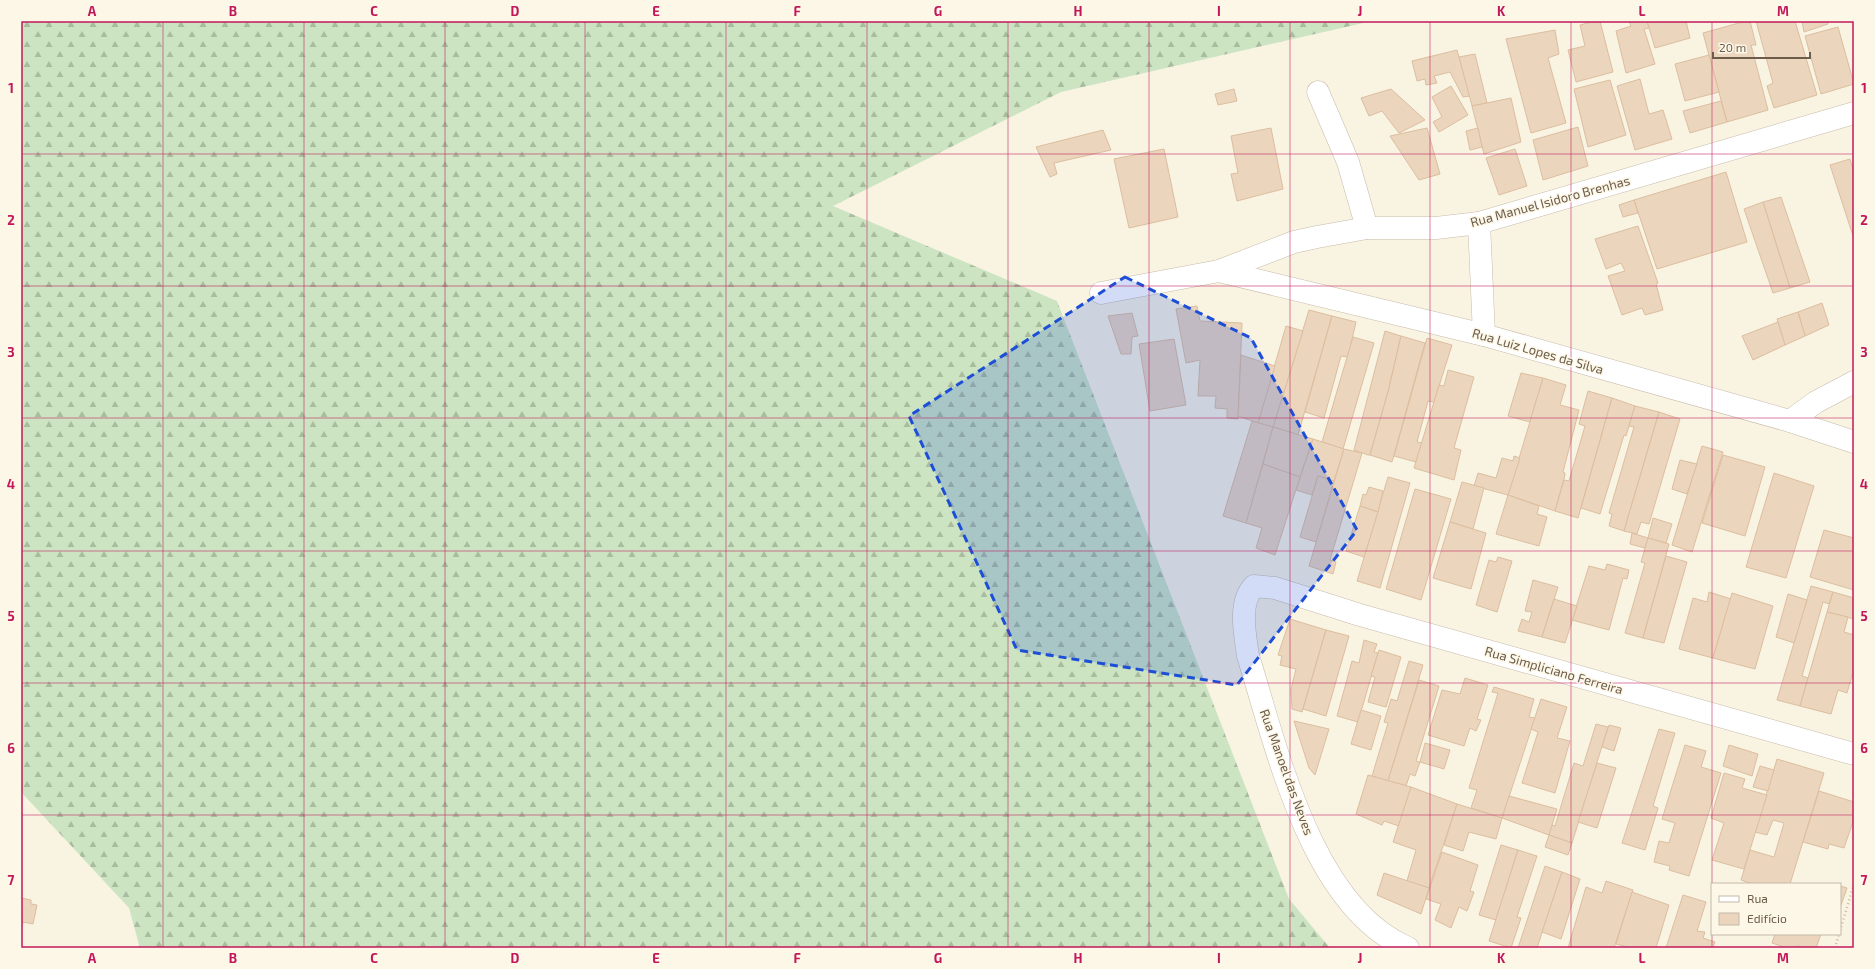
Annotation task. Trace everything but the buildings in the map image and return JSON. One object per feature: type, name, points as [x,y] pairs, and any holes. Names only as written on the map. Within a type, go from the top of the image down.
[{"type":"street","points":[[1318,92],[1348,162],[1367,228]]},
{"type":"street","name":"Rua Manuel Isidoro Brenhas","points":[[1101,292],[1219,271],[1294,242],[1367,228],[1436,228],[1479,223],[1854,113]]},
{"type":"street","points":[[1479,223],[1484,335]]},
{"type":"street","name":"Rua Luiz Lopes da Silva","points":[[1219,271],[1484,335],[1790,421],[1854,442]]},
{"type":"street","points":[[1790,421],[1816,402],[1854,382]]},
{"type":"street","name":"Rua Simpliciano Ferreira","points":[[1254,586],[1275,588],[1367,617],[1854,754]]},
{"type":"street","name":"Rua Manoel das Neves","points":[[1254,586],[1245,598],[1244,629],[1248,656],[1299,814],[1321,863],[1346,900],[1390,940],[1408,948]]},
{"type":"path","points":[[1841,928],[1854,884]]},
{"type":"path","points":[[1835,948],[1839,935]]},
{"type":"highlighted area","points":[[1125,277],[1251,338],[1357,530],[1237,685],[1017,650],[909,416]]},
{"type":"green space","points":[[21,21],[1372,21],[1061,92],[833,206],[1057,301],[1289,899],[1330,948],[140,948],[129,908],[21,792]]}]
